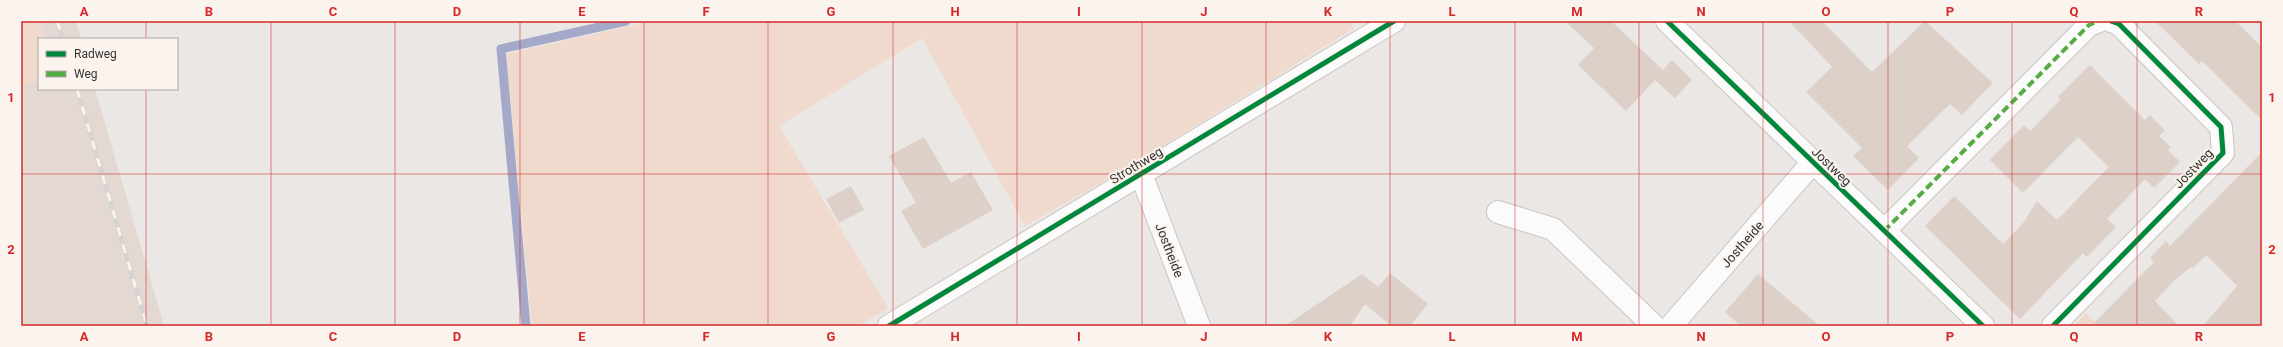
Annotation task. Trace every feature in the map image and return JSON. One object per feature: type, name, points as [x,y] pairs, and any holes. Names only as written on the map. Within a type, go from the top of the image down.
[{"type":"street","name":"Strothweg","points":[[889,326],[1394,21]]},
{"type":"street","name":"Jostweg","points":[[1667,21],[1982,326]]},
{"type":"street","points":[[1884,231],[2089,25],[2099,21]]},
{"type":"street","name":"Jostweg","points":[[2053,326],[2223,153],[2221,127],[2119,24],[2111,21]]},
{"type":"street","name":"Jostheide","points":[[1671,326],[1813,162]]},
{"type":"street","name":"Jostheide","points":[[1141,174],[1199,326]]},
{"type":"street","points":[[1498,212],[1553,229],[1654,326]]},
{"type":"shaded area","points":[[21,21],[40,21],[46,38],[38,38],[38,82],[21,85]]},
{"type":"shaded area","points":[[40,21],[76,21],[81,38],[46,38]]},
{"type":"shaded area","points":[[652,21],[1350,21],[1354,28],[1127,168],[1025,226],[922,38],[779,126],[888,308],[858,326],[532,326],[506,54]]},
{"type":"shaded area","points":[[38,82],[38,90],[95,90],[164,326],[21,326],[21,85]]},
{"type":"shaded area","points":[[2086,313],[2099,326],[2073,326]]},
{"type":"building","points":[[1565,21],[1611,21],[1663,70],[1672,60],[1692,80],[1675,98],[1655,80],[1626,111],[1578,65],[1594,48]]},
{"type":"building","points":[[1789,21],[1822,21],[1872,72],[1925,21],[1993,83],[1962,115],[1950,104],[1907,146],[1919,158],[1888,190],[1853,156],[1862,148],[1806,92],[1832,67]]},
{"type":"building","points":[[2155,21],[2235,21],[2262,47],[2262,120],[2202,61],[2199,64]]},
{"type":"building","points":[[2090,65],[2145,120],[2150,115],[2165,130],[2159,136],[2171,147],[2168,150],[2180,162],[2154,188],[2145,179],[2107,219],[2116,227],[2087,257],[2083,253],[2020,319],[1925,226],[1954,196],[2003,244],[2024,222],[2037,201],[2057,220],[2109,167],[2078,137],[2023,193],[1990,160],[2024,125],[2030,131],[2061,99],[2058,97]]},
{"type":"building","points":[[924,137],[951,183],[971,172],[993,210],[923,249],[901,211],[916,203],[889,156]]},
{"type":"building","points":[[2262,152],[2262,326],[2203,326],[2237,286],[2206,255],[2193,268],[2191,267],[2174,281],[2155,301],[2179,326],[2091,326],[2154,262],[2150,258],[2166,241],[2170,246]]},
{"type":"building","points":[[851,186],[864,210],[839,223],[826,199]]},
{"type":"building","points":[[1390,273],[1428,304],[1410,326],[1391,326],[1365,304],[1350,326],[1285,326],[1362,274],[1378,287]]},
{"type":"building","points":[[1758,274],[1820,326],[1741,326],[1725,312]]},
{"type":"waterway","points":[[526,326],[501,49],[626,21]]},
{"type":"railway","points":[[57,21],[63,38]]},
{"type":"railway","points":[[77,90],[147,326]]},
{"type":"marked path","points":[[1884,231],[2089,25],[2099,21]]},
{"type":"cycle path","points":[[889,326],[1394,21]]},
{"type":"cycle path","points":[[1667,21],[1983,326]]},
{"type":"cycle path","points":[[2053,326],[2223,153],[2221,127],[2119,24],[2111,21]]}]
